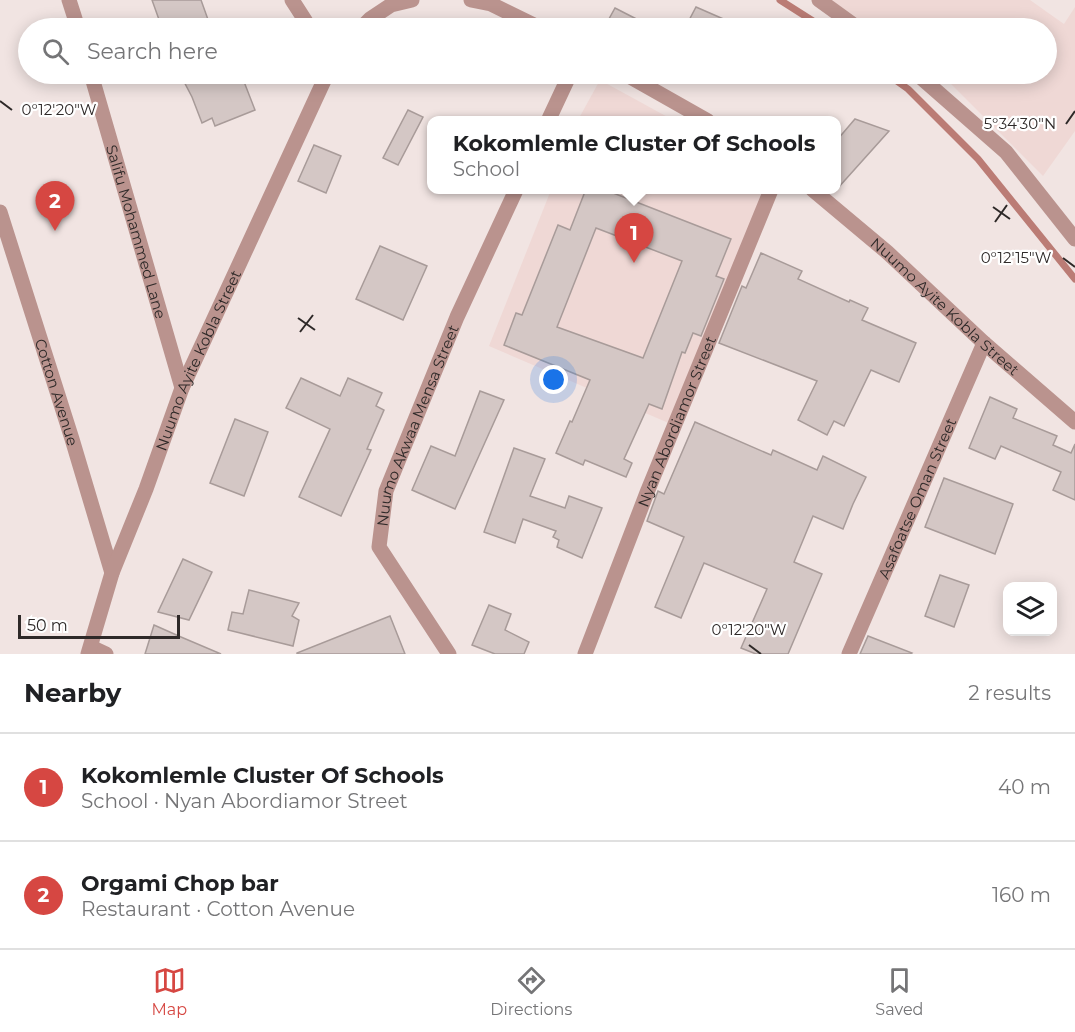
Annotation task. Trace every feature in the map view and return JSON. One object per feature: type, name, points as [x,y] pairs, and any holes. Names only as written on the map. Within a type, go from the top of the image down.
[{"type":"street","points":[[69,0],[75,18]]},
{"type":"street","points":[[292,0],[304,18]]},
{"type":"street","points":[[372,18],[391,5],[412,0]]},
{"type":"street","points":[[471,0],[490,4],[519,18]]},
{"type":"street","points":[[819,0],[844,18]]},
{"type":"street","name":"Salifu Mohammed Lane","points":[[94,84],[182,388]]},
{"type":"street","name":"Nuumo Ayite Kobla Street","points":[[89,651],[112,573],[146,489],[182,388],[322,84]]},
{"type":"street","points":[[550,116],[565,84]]},
{"type":"street","points":[[643,84],[701,116]]},
{"type":"street","points":[[928,84],[1006,152],[1075,239]]},
{"type":"street","name":"Nuumo Akwaa Mensa Street","points":[[449,654],[379,547],[386,491],[457,317],[514,194]]},
{"type":"street","name":"Nyan Abordiamor Street","points":[[585,654],[648,490],[769,194]]},
{"type":"street","name":"Nuumo Ayite Kobla Street","points":[[819,194],[887,252],[984,343],[1075,422]]},
{"type":"street","name":"Cotton Avenue","points":[[0,212],[112,573]]},
{"type":"street","name":"Asafoatse Oman Street","points":[[849,654],[984,343]]},
{"type":"street","points":[[89,651],[106,654]]},
{"type":"shaded area","points":[[831,0],[1030,0],[1056,18],[857,18]]},
{"type":"shaded area","points":[[1075,7],[1075,131],[1043,176],[951,84],[1057,84],[1057,19],[1064,24]]},
{"type":"shaded area","points":[[598,84],[607,84],[666,116],[580,116]]},
{"type":"shaded area","points":[[549,194],[775,194],[678,427],[489,346]]},
{"type":"building","points":[[152,0],[201,0],[207,18],[158,18]]},
{"type":"building","points":[[696,7],[721,18],[690,18]]},
{"type":"building","points":[[615,8],[634,18],[610,18]]},
{"type":"building","points":[[185,84],[245,84],[255,110],[215,126],[212,118],[202,123]]},
{"type":"building","points":[[408,110],[423,117],[398,165],[383,158]]},
{"type":"building","points":[[855,119],[889,131],[841,185],[841,135]]},
{"type":"building","points":[[314,145],[341,156],[326,193],[298,181]]},
{"type":"building","points":[[584,194],[616,194],[731,239],[716,276],[724,279],[701,336],[693,333],[685,353],[682,352],[662,409],[649,404],[624,459],[632,463],[626,477],[585,460],[583,465],[556,453],[590,380],[504,345],[516,313],[522,315],[558,225],[570,230]],"holes":[[[596,228],[682,261],[643,358],[557,327]]]},
{"type":"building","points":[[380,246],[427,266],[403,320],[356,299]]},
{"type":"building","points":[[761,253],[802,271],[798,279],[868,308],[862,320],[916,343],[899,382],[871,370],[844,426],[834,421],[827,435],[798,420],[817,381],[719,343],[742,286],[746,288]]},
{"type":"building","points":[[301,378],[340,396],[348,378],[382,393],[376,406],[384,410],[367,449],[371,450],[341,516],[299,497],[330,429],[286,408]]},
{"type":"building","points":[[480,391],[504,400],[455,509],[412,490],[431,446],[455,456]]},
{"type":"building","points":[[990,397],[1017,409],[1013,418],[1057,436],[1053,445],[1071,453],[1075,444],[1075,500],[1053,490],[1061,472],[1001,446],[995,459],[969,448]]},
{"type":"building","points":[[235,419],[268,432],[244,496],[210,483]]},
{"type":"building","points":[[695,422],[771,455],[773,450],[817,470],[823,456],[866,477],[843,529],[813,516],[794,562],[822,574],[788,654],[756,654],[741,648],[767,589],[704,563],[681,618],[655,607],[684,537],[647,521],[658,491],[664,494]]},
{"type":"building","points":[[514,448],[545,459],[530,496],[565,508],[569,496],[602,508],[582,558],[557,547],[559,540],[553,537],[556,531],[523,519],[515,543],[484,532]]},
{"type":"building","points":[[944,478],[1013,504],[995,554],[925,527]]},
{"type":"building","points":[[183,559],[212,572],[189,620],[158,612]]},
{"type":"building","points":[[940,575],[969,585],[954,627],[925,616]]},
{"type":"building","points":[[249,590],[299,603],[292,616],[299,620],[293,646],[228,630],[232,612],[243,614]]},
{"type":"building","points":[[489,605],[511,614],[505,630],[529,642],[524,654],[495,654],[472,645]]},
{"type":"building","points":[[390,616],[405,654],[297,654],[297,653]]},
{"type":"building","points":[[154,625],[181,637],[221,654],[145,654]]},
{"type":"building","points":[[868,636],[912,653],[860,654]]},
{"type":"waterway","points":[[780,0],[808,18]]},
{"type":"waterway","points":[[901,84],[978,159],[1075,279]]},
{"type":"place","name":"Orgami Chop bar","points":[[55,231]]},
{"type":"place","name":"Kokomlemle Cluster Of Schools","points":[[634,263]]}]
